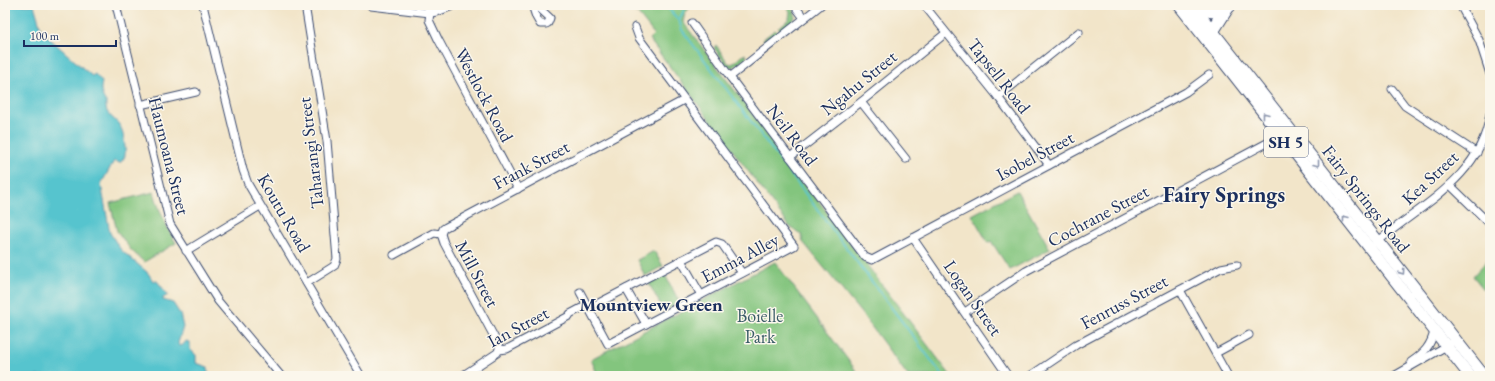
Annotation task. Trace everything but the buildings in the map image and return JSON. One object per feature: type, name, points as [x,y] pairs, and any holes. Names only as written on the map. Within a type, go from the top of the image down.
[{"type":"highway","name":"Fairy Springs Road","points":[[1179,5],[1230,70],[1378,241],[1415,290],[1451,344],[1470,376]]},
{"type":"highway","name":"SH 5","points":[[1184,5],[1199,23],[1214,30],[1213,40],[1226,58],[1230,70]]},
{"type":"highway","name":"Fairy Springs Road","points":[[1192,5],[1214,30],[1369,248],[1434,331],[1451,344],[1484,376]]},
{"type":"highway","points":[[1198,5],[1204,10],[1212,12],[1229,8]]},
{"type":"street","name":"Haumoana Street","points":[[116,5],[168,217],[174,231],[218,301],[281,376]]},
{"type":"street","name":"Koutu Road","points":[[203,5],[245,177],[260,206],[361,376]]},
{"type":"street","name":"Taharangi Street","points":[[305,5],[327,141],[337,259],[334,266],[307,283]]},
{"type":"street","name":"Westlock Road","points":[[427,5],[430,13],[429,20],[438,39],[518,189]]},
{"type":"street","points":[[371,6],[430,13],[455,5]]},
{"type":"street","points":[[532,5],[540,24],[546,24],[549,20],[548,15],[536,5]]},
{"type":"street","points":[[794,5],[804,18]]},
{"type":"street","points":[[730,77],[821,5]]},
{"type":"street","name":"Tapsell Road","points":[[924,5],[998,97],[1049,165]]},
{"type":"street","points":[[1460,5],[1479,40],[1490,74]]},
{"type":"street","points":[[1214,30],[1212,24],[1229,8]]},
{"type":"street","name":"Neil Road","points":[[692,23],[730,77],[865,256],[872,260]]},
{"type":"street","points":[[635,27],[639,38],[684,100]]},
{"type":"street","points":[[998,97],[1079,32]]},
{"type":"street","name":"Ngahu Street","points":[[790,157],[946,33]]},
{"type":"street","name":"Isobel Street","points":[[872,260],[1186,92],[1209,75]]},
{"type":"street","points":[[1392,89],[1405,106],[1477,153]]},
{"type":"street","points":[[140,105],[196,92]]},
{"type":"street","name":"Frank Street","points":[[394,255],[433,233],[441,234],[443,229],[446,227],[684,100]]},
{"type":"street","name":"Emma Alley","points":[[588,307],[608,344],[794,246],[684,100]]},
{"type":"street","points":[[860,102],[906,159]]},
{"type":"street","name":"Kea Street","points":[[1369,248],[1450,185],[1460,175],[1477,153],[1486,133],[1490,114]]},
{"type":"street","name":"Cochrane Street","points":[[965,312],[1026,271],[1286,133]]},
{"type":"street","points":[[1450,185],[1490,224]]},
{"type":"street","points":[[186,251],[260,206]]},
{"type":"street","name":"Mill Street","points":[[441,234],[444,243],[499,346],[499,350]]},
{"type":"street","name":"Logan Street","points":[[913,238],[1008,376]]},
{"type":"street","name":"Ian Street","points":[[462,376],[497,353],[499,350],[512,347],[569,316],[570,314],[626,289],[716,242],[719,242],[742,273]]},
{"type":"street","points":[[681,260],[701,295]]},
{"type":"street","name":"Fenruss Street","points":[[1030,376],[1076,345],[1221,268],[1237,265]]},
{"type":"street","points":[[626,289],[646,324]]},
{"type":"street","points":[[1180,290],[1228,376]]},
{"type":"street","points":[[580,292],[588,307]]},
{"type":"street","points":[[1403,371],[1427,349],[1432,340],[1434,331]]},
{"type":"street","points":[[1216,353],[1249,335]]},
{"type":"street","points":[[1394,376],[1451,344]]},
{"type":"green space","points":[[629,5],[693,5],[685,13],[683,22],[951,376],[908,376],[865,318],[803,242],[801,234],[790,227],[649,39],[654,34],[638,14],[631,10]]},
{"type":"green space","points":[[790,5],[795,13],[795,17],[792,22],[781,31],[778,28],[789,19],[790,11],[787,8]]},
{"type":"green space","points":[[775,30],[778,33],[765,41],[763,39]]},
{"type":"green space","points":[[716,45],[728,63],[732,64],[745,54],[747,57],[734,67],[728,67],[714,48]]},
{"type":"green space","points":[[1017,191],[1050,249],[1010,270],[991,241],[988,243],[972,215]]},
{"type":"green space","points":[[154,192],[163,218],[176,243],[144,262],[131,250],[117,231],[110,203]]},
{"type":"green space","points":[[654,251],[663,266],[645,276],[637,260]]},
{"type":"green space","points":[[1490,257],[1490,297],[1473,276]]},
{"type":"green space","name":"Boielle Park","points":[[775,262],[860,376],[598,376],[591,359]]},
{"type":"green space","points":[[664,273],[680,303],[664,311],[648,282]]},
{"type":"water","points":[[5,5],[34,5],[42,32],[92,76],[95,74],[102,82],[101,92],[106,102],[108,113],[121,128],[125,148],[125,156],[123,159],[120,163],[114,161],[101,184],[110,233],[121,250],[148,273],[153,281],[157,281],[168,295],[163,298],[163,300],[173,303],[180,314],[183,327],[178,343],[179,346],[183,345],[186,341],[190,342],[190,349],[196,355],[196,363],[208,367],[207,376],[5,376]]},
{"type":"waterway","points":[[666,5],[679,20]]},
{"type":"waterway","points":[[689,5],[685,8],[679,20],[682,30],[943,376]]},
{"type":"waterway","points":[[630,7],[642,6]]},
{"type":"district","name":"Fairy Springs","points":[[1224,194]]},
{"type":"district","name":"Mountview Green","points":[[651,304]]}]
